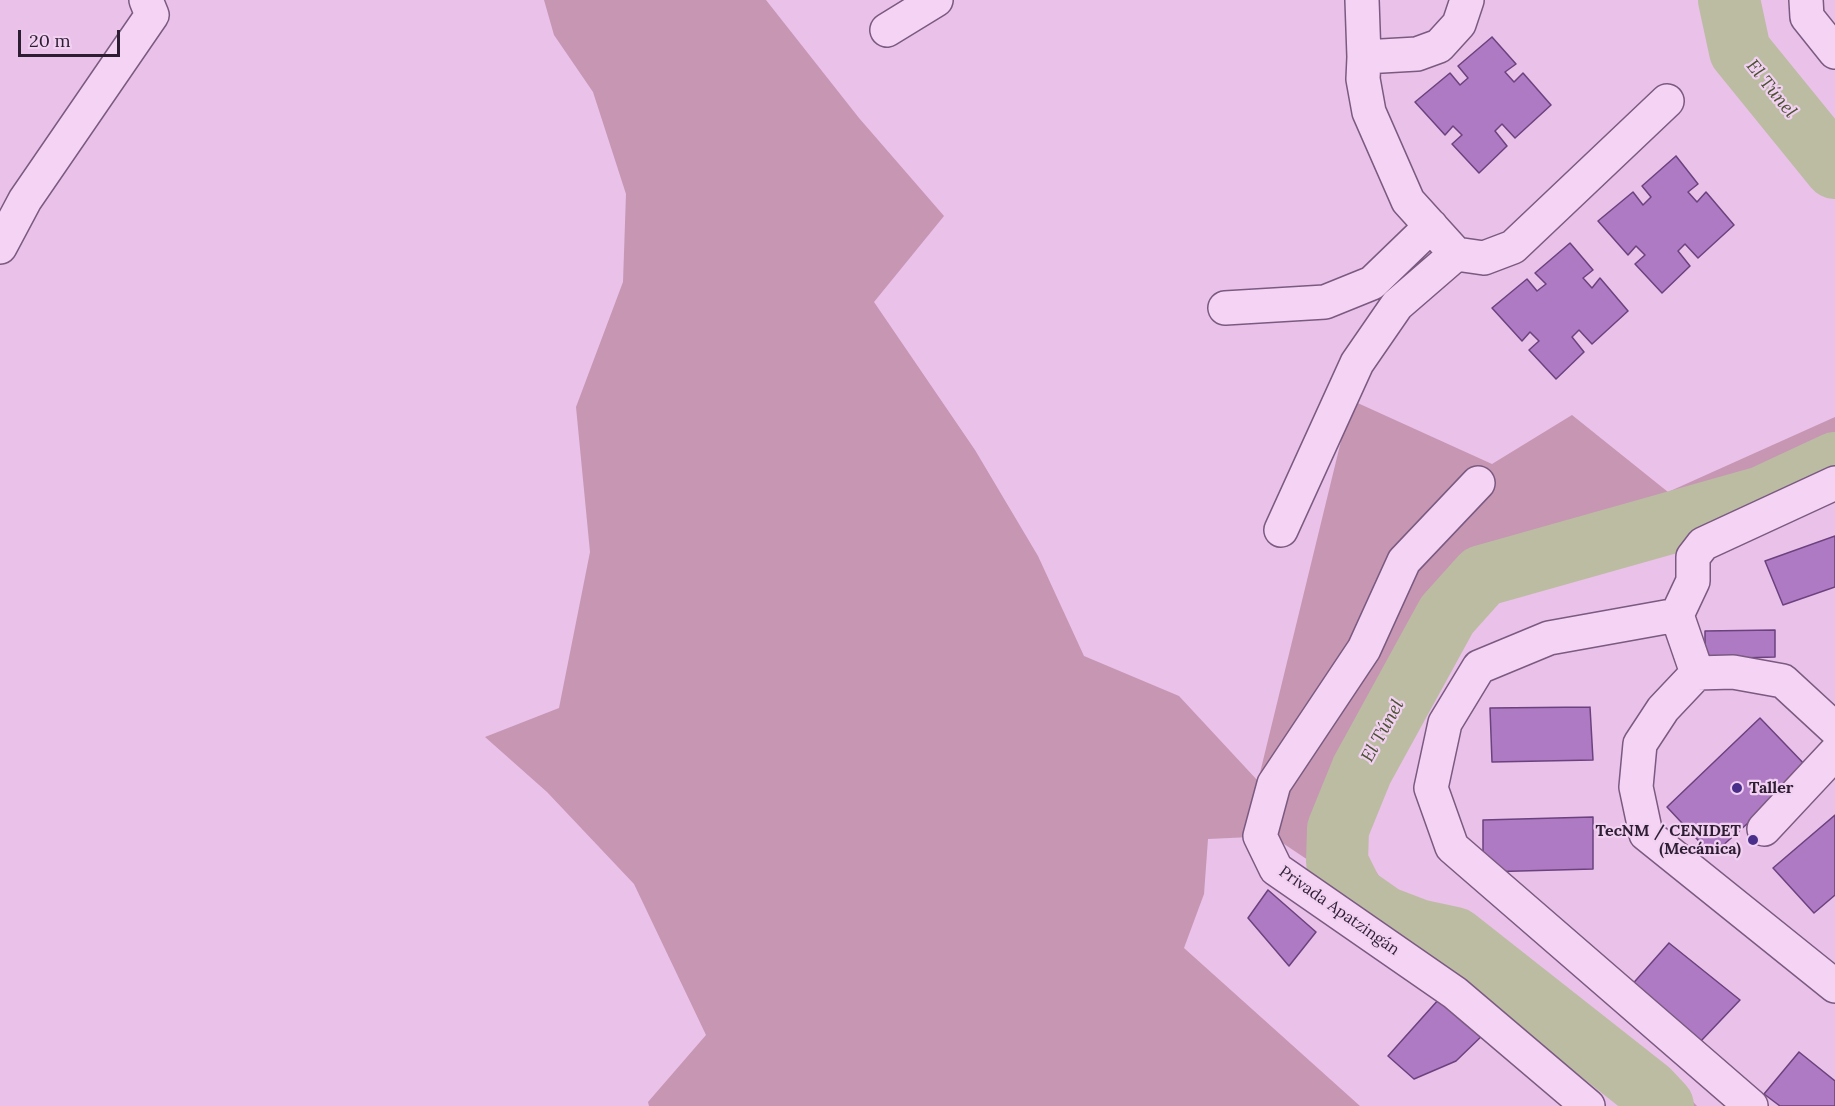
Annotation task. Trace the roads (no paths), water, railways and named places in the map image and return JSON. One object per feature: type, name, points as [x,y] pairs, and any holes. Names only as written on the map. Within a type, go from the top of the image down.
[{"type":"street","points":[[0,247],[25,200],[152,15],[146,0]]},
{"type":"street","points":[[887,30],[936,0]]},
{"type":"street","points":[[1362,0],[1363,80],[1369,112],[1408,201],[1456,254],[1484,258],[1513,247],[1667,101]]},
{"type":"street","points":[[1364,57],[1417,54],[1439,46],[1459,24],[1467,0]]},
{"type":"street","points":[[1806,0],[1807,17],[1835,52]]},
{"type":"street","points":[[1225,308],[1325,302],[1372,283],[1431,226]]},
{"type":"street","points":[[1281,530],[1357,363],[1398,305],[1456,254]]},
{"type":"street","name":"Privada Apatzingán","points":[[1478,483],[1404,561],[1364,649],[1274,784],[1260,836],[1276,869],[1455,993],[1588,1106]]},
{"type":"street","points":[[1697,673],[1677,615],[1692,581],[1693,557],[1703,544],[1835,483]]},
{"type":"street","points":[[1677,615],[1549,638],[1479,667],[1445,723],[1431,788],[1452,847],[1751,1106]]},
{"type":"street","points":[[1835,729],[1783,681],[1733,672],[1697,673],[1663,709],[1640,744],[1636,787],[1646,834],[1835,986]]},
{"type":"street","points":[[1764,830],[1835,753]]},
{"type":"waterway","name":"El Túnel","points":[[1729,0],[1740,51],[1835,168]]},
{"type":"waterway","name":"El Túnel","points":[[1663,1106],[1648,1090],[1455,938],[1418,930],[1384,917],[1354,896],[1337,862],[1338,829],[1362,770],[1447,615],[1482,576],[1762,497],[1835,463]]},
{"type":"place","name":"Taller","points":[[1737,788]]},
{"type":"place","name":"TecNM / CENIDET (Mecánica)","points":[[1753,840]]}]
